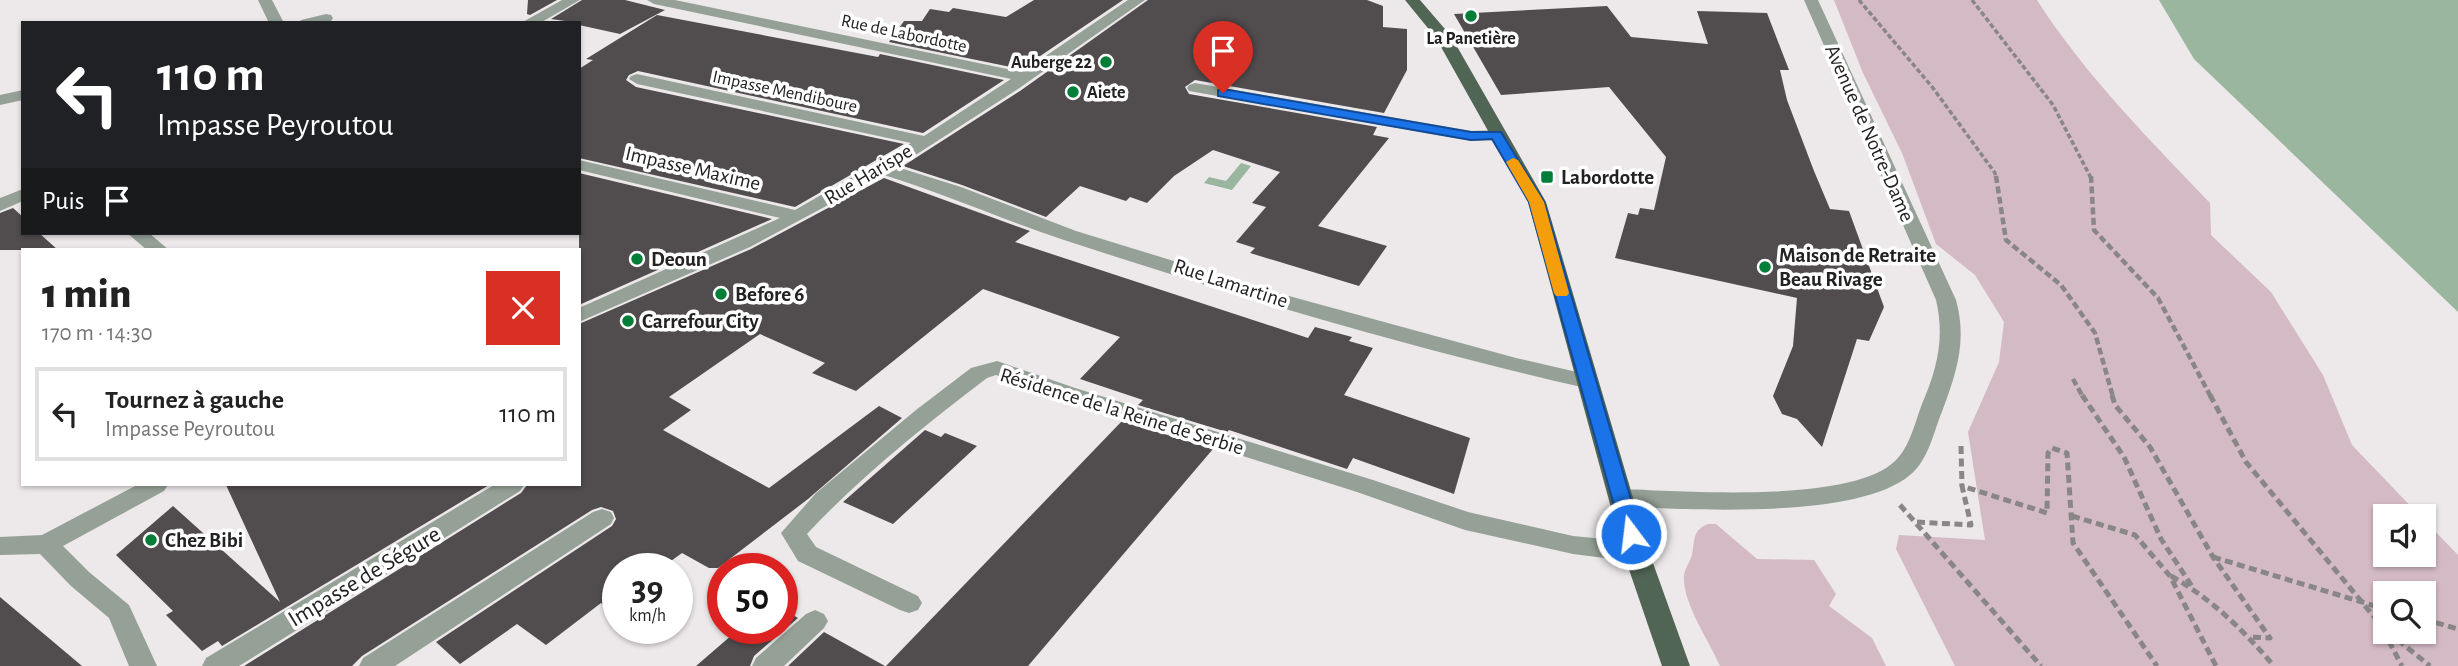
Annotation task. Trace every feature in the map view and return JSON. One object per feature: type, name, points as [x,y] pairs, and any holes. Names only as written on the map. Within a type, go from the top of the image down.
[{"type":"main road","points":[[1412,0],[1443,36],[1536,202],[1636,552],[1676,666]]},
{"type":"street","points":[[265,0],[276,21]]},
{"type":"street","points":[[531,21],[573,0]]},
{"type":"street","name":"Rue de Labordotte","points":[[654,0],[1024,77]]},
{"type":"street","name":"Rue Harispe","points":[[581,315],[797,216],[924,141],[1138,0]]},
{"type":"street","name":"Avenue de Notre-Dame","points":[[1622,498],[1690,500],[1818,497],[1850,492],[1877,483],[1901,470],[1908,460],[1944,378],[1953,338],[1953,322],[1946,300],[1811,0]]},
{"type":"street","points":[[314,21],[326,18]]},
{"type":"street","name":"Impasse Mendiboure","points":[[638,79],[924,141]]},
{"type":"street","points":[[1195,88],[1471,136],[1497,135]]},
{"type":"street","points":[[0,100],[21,95]]},
{"type":"street","name":"Impasse Maxime","points":[[581,165],[797,216]]},
{"type":"street","name":"Rue Lamartine","points":[[881,168],[955,191],[1069,235],[1271,297],[1515,365],[1586,381]]},
{"type":"street","points":[[0,205],[21,195]]},
{"type":"street","points":[[140,235],[156,248]]},
{"type":"street","name":"Résidence de la Reine de Serbie","points":[[909,603],[807,554],[793,533],[825,499],[924,415],[979,373],[997,368],[1067,393],[1365,486],[1465,521],[1573,545],[1636,552]]},
{"type":"street","points":[[0,546],[46,544],[154,486]]},
{"type":"street","name":"Impasse de Ségure","points":[[216,666],[510,486]]},
{"type":"street","points":[[373,666],[602,518]]},
{"type":"street","points":[[46,544],[80,579],[120,612],[143,666]]},
{"type":"street","points":[[766,666],[816,621]]},
{"type":"path","points":[[1859,0],[1933,88],[1995,173],[2006,240],[2061,285],[2095,333],[2115,405],[2150,447],[2213,556],[2270,638],[2250,637]]},
{"type":"path","points":[[1972,0],[2053,105],[2091,177],[2094,230],[2158,298],[2246,462],[2373,616]]},
{"type":"path","points":[[2073,379],[2093,414],[2124,457],[2161,539],[2193,587],[2250,637],[2274,666]]},
{"type":"path","points":[[1961,446],[1962,486],[1971,525],[1917,522],[2041,666]]},
{"type":"path","points":[[1962,486],[2047,513],[2048,453],[2052,448],[2067,453],[2073,543],[2157,666]]},
{"type":"path","points":[[2071,516],[2135,535],[2170,576],[2216,666]]},
{"type":"path","points":[[2213,556],[2373,604]]},
{"type":"path","points":[[2170,576],[2193,587]]},
{"type":"path","points":[[2436,623],[2458,629]]},
{"type":"path","points":[[2392,644],[2403,666]]},
{"type":"path","points":[[2403,644],[2430,666]]},
{"type":"shaded area","points":[[1834,0],[2037,0],[2097,80],[2210,203],[2211,235],[2271,292],[2323,375],[2352,445],[2409,504],[2373,504],[2373,567],[2436,567],[2436,532],[2458,555],[2458,666],[1955,666],[1896,549],[1899,535],[1985,540],[1968,432],[1999,362],[2004,322],[1975,275],[1936,244],[1902,153],[1863,73]]},
{"type":"shaded area","points":[[2159,0],[2458,0],[2458,312],[2194,59]]},
{"type":"shaded area","points":[[1241,163],[1251,166],[1232,190],[1204,183],[1209,177],[1226,181]]},
{"type":"shaded area","points":[[1708,524],[1716,524],[1757,559],[1814,560],[1836,594],[1829,606],[1872,638],[1886,666],[1720,666],[1687,597],[1684,575],[1692,555],[1695,536],[1699,529]]},
{"type":"building","points":[[528,0],[557,0],[530,15],[527,14]]},
{"type":"building","points":[[582,0],[625,0],[665,10],[620,34],[581,25],[581,21],[551,19]]},
{"type":"building","points":[[1034,0],[1123,0],[1021,69],[889,42],[904,21],[922,21],[930,9],[949,12],[953,8],[1006,17]]},
{"type":"building","points":[[1148,0],[1367,0],[1383,6],[1383,27],[1407,29],[1407,70],[1384,113],[1195,80],[1185,87],[1189,94],[1377,127],[1373,135],[1389,138],[1318,226],[1387,246],[1359,286],[1250,253],[1255,248],[1236,242],[1266,207],[1252,203],[1280,172],[1213,150],[1174,176],[1147,203],[1130,197],[1126,201],[1080,186],[1046,217],[903,166],[1020,91]]},
{"type":"building","points":[[1607,6],[1631,37],[1708,44],[1697,11],[1767,13],[1789,70],[1780,70],[1787,100],[1814,171],[1830,209],[1849,211],[1884,307],[1869,341],[1857,339],[1822,447],[1797,419],[1782,414],[1773,396],[1793,346],[1797,298],[1615,258],[1628,213],[1638,215],[1640,208],[1654,210],[1666,157],[1609,87],[1501,95],[1454,14]]},
{"type":"building","points":[[657,15],[878,57],[880,54],[1004,80],[923,133],[638,71],[629,75],[626,80],[636,87],[904,144],[795,207],[581,158],[581,68],[593,60],[586,59]]},
{"type":"building","points":[[581,173],[772,219],[581,304]]},
{"type":"building","points":[[884,178],[1030,231],[1015,242],[1308,338],[1315,327],[1352,337],[1349,341],[1373,348],[1344,395],[1470,438],[1454,494],[1353,458],[1347,469],[1229,430],[1227,432],[1138,405],[1143,400],[1080,379],[1120,337],[983,289],[856,391],[812,373],[825,363],[760,334],[669,397],[691,410],[663,430],[769,488],[879,406],[902,418],[808,499],[738,553],[707,553],[707,567],[693,559],[693,553],[602,553],[602,604],[546,645],[517,624],[460,664],[436,642],[612,526],[616,519],[613,511],[601,507],[592,510],[362,656],[352,666],[244,666],[521,493],[526,486],[581,486],[581,323],[751,249]]},
{"type":"building","points":[[13,208],[21,215],[21,235],[41,235],[56,248],[0,250],[0,213]]},
{"type":"building","points":[[1122,421],[1213,449],[1028,666],[886,666]]},
{"type":"building","points":[[925,430],[941,437],[945,433],[977,446],[893,524],[843,502]]},
{"type":"building","points":[[226,486],[487,486],[222,646],[218,641],[202,651],[166,615],[173,611],[116,555],[173,506],[280,602]]},
{"type":"building","points":[[0,597],[82,666],[0,666]]},
{"type":"building","points":[[824,632],[885,666],[788,666]]},
{"type":"building","points":[[721,644],[768,644],[754,656],[750,666],[696,666]]},
{"type":"slow traffic","points":[[1513,162],[1536,202],[1562,293]]},
{"type":"place","name":"La Panetière","points":[[1471,16]]},
{"type":"place","name":"Auberge 22","points":[[1106,62]]},
{"type":"place","name":"Aiete","points":[[1073,92]]},
{"type":"place","name":"Labordotte","points":[[1547,177]]},
{"type":"place","name":"Deoun","points":[[637,259]]},
{"type":"place","name":"Maison de Retraite Beau Rivage","points":[[1765,267]]},
{"type":"place","name":"Before 6","points":[[721,294]]},
{"type":"place","name":"Carrefour City","points":[[628,321]]},
{"type":"place","name":"Chez Bibi","points":[[151,540]]},
{"type":"route","points":[[1223,93],[1471,136],[1497,135],[1536,202],[1631,534]]}]
